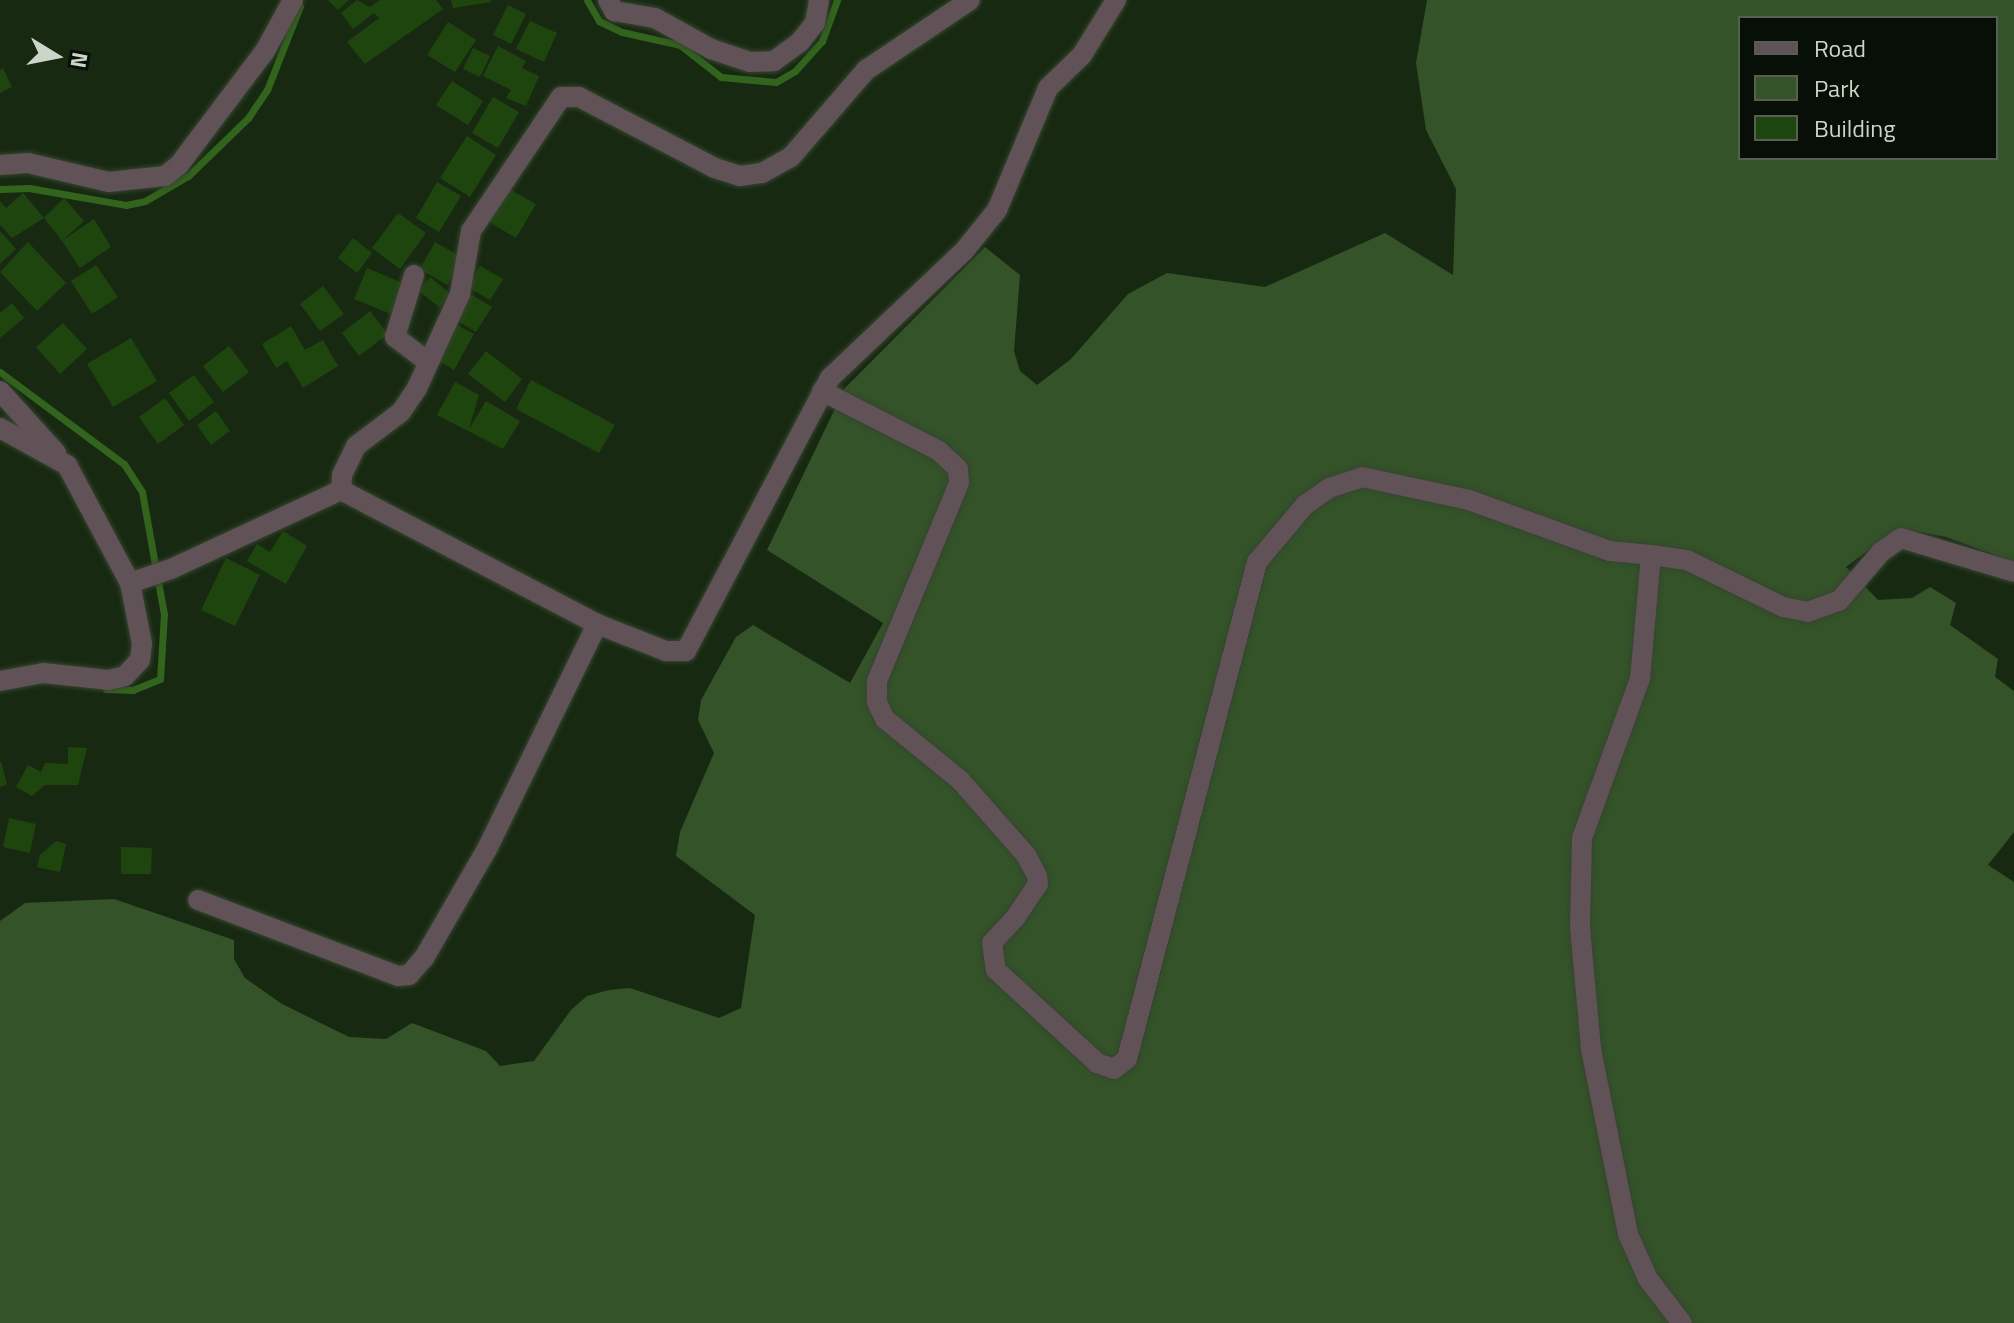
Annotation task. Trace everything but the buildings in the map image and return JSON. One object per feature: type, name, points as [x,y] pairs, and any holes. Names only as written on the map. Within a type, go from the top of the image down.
[{"type":"street","points":[[0,165],[28,163],[109,182],[165,176],[179,165],[265,51],[293,0]]},
{"type":"street","points":[[608,0],[614,11],[655,18],[711,49],[750,62],[774,61],[800,42],[815,23],[819,0]]},
{"type":"street","points":[[341,490],[342,475],[356,446],[401,412],[460,294],[471,231],[561,97],[579,97],[715,168],[740,176],[762,173],[791,157],[866,70],[970,0]]},
{"type":"street","points":[[341,490],[597,624],[666,651],[686,651],[694,642],[822,391],[964,251],[997,210],[1042,98],[1087,48],[1116,0]]},
{"type":"street","points":[[414,275],[395,337],[428,362]]},
{"type":"street","points":[[0,391],[67,465],[130,583],[142,644],[140,660],[125,676],[108,680],[43,673],[0,681]]},
{"type":"street","points":[[822,391],[939,451],[958,469],[959,483],[877,681],[877,702],[885,719],[960,780],[1026,855],[1037,876],[1038,884],[1016,917],[992,943],[996,970],[1097,1063],[1114,1069],[1127,1059],[1257,562],[1305,505],[1329,488],[1362,477],[1469,500],[1610,551],[1687,560],[1783,607],[1808,612],[1839,601],[1881,552],[1901,538],[1943,547],[2012,576]]},
{"type":"street","points":[[0,428],[67,465]]},
{"type":"street","points":[[130,583],[341,490]]},
{"type":"street","points":[[1651,555],[1640,679],[1582,838],[1580,926],[1591,1048],[1628,1234],[1648,1279],[1682,1323]]},
{"type":"street","points":[[198,900],[398,976],[409,975],[424,958],[487,849],[597,624]]},
{"type":"green space","points":[[1427,0],[2014,0],[2014,562],[1946,537],[1898,528],[1846,567],[1878,600],[1912,598],[1930,587],[1956,603],[1950,625],[1998,659],[1995,677],[2014,691],[2014,832],[1988,865],[2014,882],[2014,1323],[0,1323],[0,921],[25,903],[114,899],[234,940],[234,959],[245,978],[282,1004],[349,1037],[386,1039],[412,1023],[486,1051],[500,1066],[534,1061],[571,1010],[587,996],[609,990],[630,988],[719,1018],[741,1008],[755,915],[676,856],[680,832],[714,753],[698,720],[701,700],[736,637],[753,625],[850,683],[883,623],[767,550],[845,388],[985,247],[1020,275],[1014,351],[1020,371],[1037,385],[1071,359],[1128,294],[1167,273],[1265,287],[1385,233],[1453,275],[1456,189],[1426,130],[1416,63]]},
{"type":"waterway","points":[[587,0],[599,21],[622,32],[680,45],[721,77],[776,82],[795,71],[822,41],[837,0]]},
{"type":"waterway","points":[[0,189],[29,188],[126,205],[145,201],[188,176],[248,118],[267,90],[300,6]]},
{"type":"waterway","points":[[0,372],[124,464],[142,492],[164,614],[160,679],[133,690],[106,689]]}]
